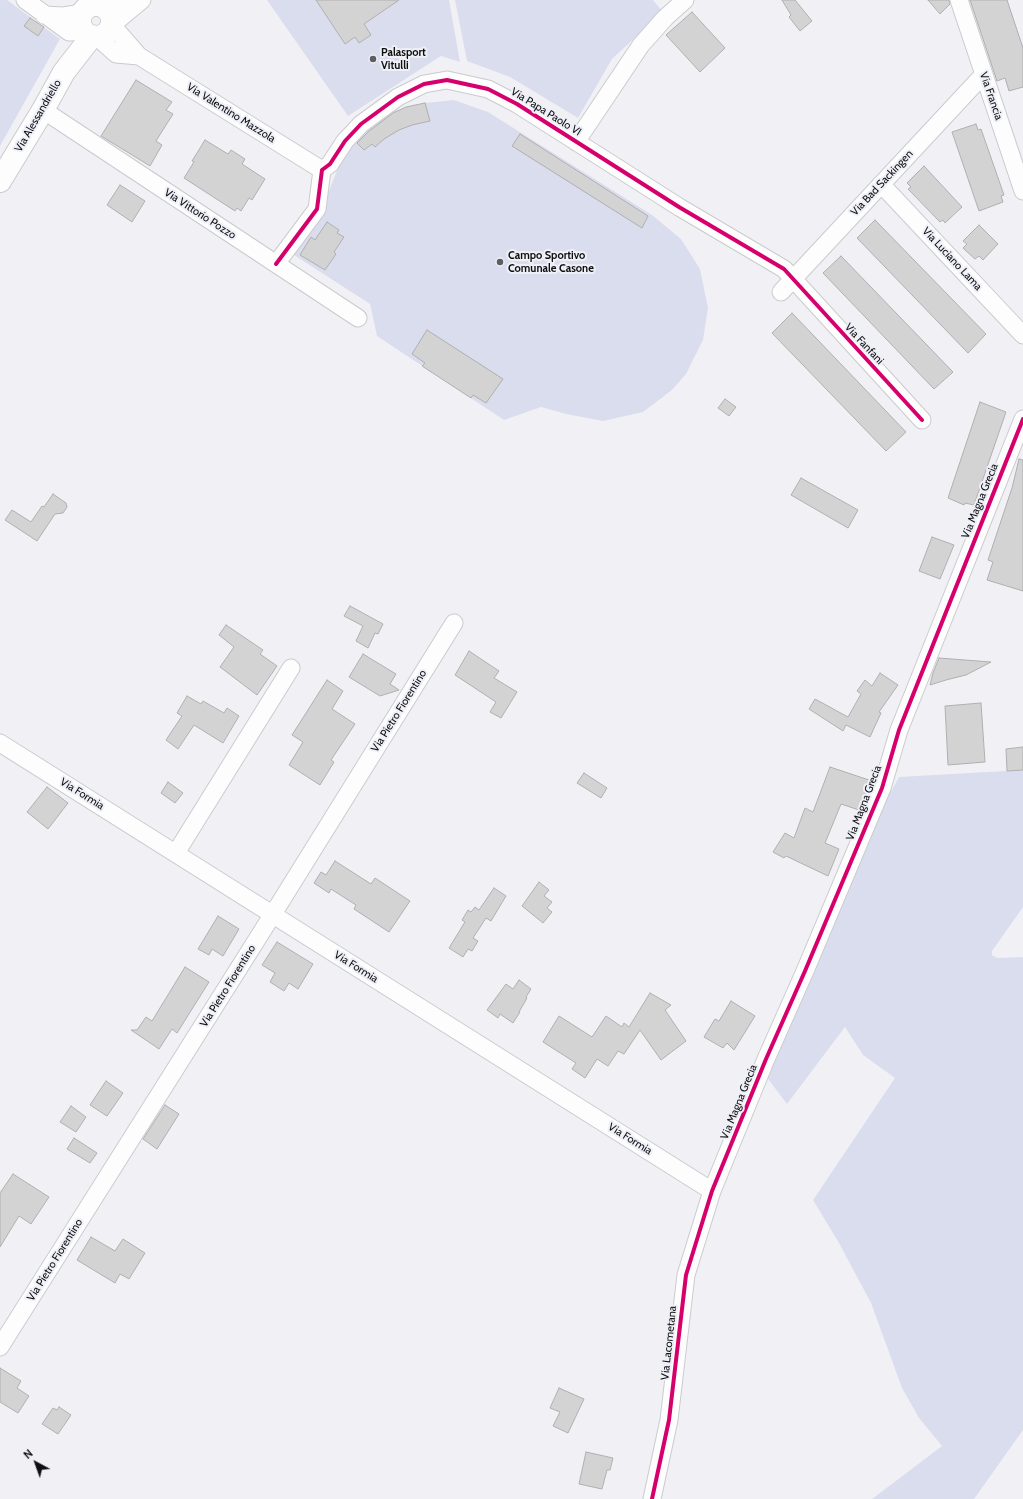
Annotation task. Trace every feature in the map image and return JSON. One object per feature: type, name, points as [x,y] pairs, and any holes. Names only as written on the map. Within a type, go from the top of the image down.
[{"type":"street","points":[[25,0],[44,15],[63,16],[100,16],[142,0]]},
{"type":"street","points":[[576,142],[641,46],[666,18],[685,0]]},
{"type":"street","name":"Via Francia","points":[[959,0],[1023,192]]},
{"type":"street","name":"Via Valentino Mazzola","points":[[100,16],[139,56],[322,170]]},
{"type":"street","name":"Via Alessandriello","points":[[0,181],[64,72],[70,50],[100,16]]},
{"type":"street","name":"Via Bad Sackingen","points":[[781,292],[984,74]]},
{"type":"street","name":"Via Papa Paolo VI","points":[[322,170],[330,164],[345,140],[361,124],[398,97],[424,84],[447,80],[488,89],[517,104],[679,207],[784,269],[792,279]]},
{"type":"street","name":"Via Vittorio Pozzo","points":[[43,110],[358,318]]},
{"type":"street","points":[[276,264],[317,208],[322,170]]},
{"type":"street","name":"Via Luciano Lama","points":[[881,184],[1023,335]]},
{"type":"street","name":"Via Fanfani","points":[[792,279],[922,420]]},
{"type":"street","name":"Via Magna Grecia","points":[[712,1191],[766,1059],[805,971],[882,788],[899,730],[1023,419]]},
{"type":"street","name":"Via Pietro Fiorentino","points":[[0,1347],[273,914],[454,623]]},
{"type":"street","points":[[176,853],[291,668]]},
{"type":"street","name":"Via Formia","points":[[0,742],[712,1191]]},
{"type":"street","name":"Via Lacometana","points":[[652,1499],[669,1420],[686,1275],[712,1191]]},
{"type":"shaded area","points":[[0,0],[7,0],[60,39],[0,146]]},
{"type":"shaded area","name":"Palasport Vitulli","points":[[267,0],[449,0],[460,62],[441,56],[348,116]]},
{"type":"shaded area","points":[[455,0],[653,0],[663,12],[612,59],[578,118],[510,77],[467,61]]},
{"type":"shaded area","name":"Campo Sportivo Comunale Casone","points":[[454,100],[488,112],[652,215],[681,239],[700,269],[708,308],[703,340],[686,374],[672,390],[643,412],[603,421],[566,414],[541,407],[504,420],[377,336],[370,304],[294,255],[319,222],[341,160],[360,137],[373,125],[389,114],[406,107],[425,103]]},
{"type":"shaded area","points":[[1023,770],[1023,907],[992,951],[992,955],[997,958],[1023,957],[1023,1430],[974,1499],[872,1499],[942,1446],[919,1418],[902,1388],[871,1303],[839,1243],[813,1200],[895,1078],[863,1055],[845,1027],[787,1104],[765,1075],[870,830],[899,777]]},
{"type":"building","name":"Palasport Vitulli","points":[[316,0],[399,0],[364,24],[371,35],[359,43],[355,37],[345,44]]},
{"type":"building","points":[[782,0],[795,0],[812,21],[800,31],[789,17],[791,15]]},
{"type":"building","points":[[928,0],[949,0],[950,4],[940,14]]},
{"type":"building","points":[[970,0],[1007,0],[1023,48],[1023,87],[1009,91],[1005,78],[997,81]]},
{"type":"building","points":[[692,12],[725,48],[700,72],[666,35]]},
{"type":"building","points":[[30,18],[44,27],[38,36],[24,26]]},
{"type":"building","points":[[136,80],[172,102],[166,110],[173,114],[156,141],[162,145],[150,166],[101,136]]},
{"type":"building","points":[[425,103],[430,121],[399,130],[384,139],[375,147],[372,144],[364,150],[357,143],[368,132],[393,113],[406,107]]},
{"type":"building","points":[[976,124],[978,130],[981,129],[1004,195],[1001,196],[1003,202],[979,211],[952,132]]},
{"type":"building","points":[[520,134],[648,216],[642,228],[512,146]]},
{"type":"building","points":[[205,140],[228,154],[231,150],[245,159],[242,164],[265,179],[252,200],[249,198],[241,211],[237,208],[235,211],[184,178],[194,162],[192,161]]},
{"type":"building","points":[[924,166],[962,207],[945,223],[943,220],[940,222],[908,189],[911,187],[907,183]]},
{"type":"building","points":[[120,185],[145,201],[132,222],[107,205]]},
{"type":"building","points":[[875,220],[986,334],[968,353],[857,238]]},
{"type":"building","points":[[327,222],[339,230],[337,233],[344,237],[334,252],[336,254],[325,270],[300,255],[311,237],[315,240]]},
{"type":"building","points":[[979,225],[998,244],[983,260],[979,256],[975,259],[963,248],[967,244],[963,241]]},
{"type":"building","points":[[841,256],[953,372],[934,389],[823,273]]},
{"type":"building","points":[[792,313],[906,432],[886,451],[772,333]]},
{"type":"building","points":[[427,330],[503,379],[486,403],[473,395],[471,398],[422,366],[425,363],[412,354]]},
{"type":"building","points":[[725,399],[736,407],[729,416],[718,408]]},
{"type":"building","points":[[980,402],[1006,412],[974,505],[965,503],[964,505],[948,498]]},
{"type":"building","points":[[1019,459],[1023,460],[1023,591],[987,580],[993,562],[988,560],[1012,488]]},
{"type":"building","points":[[801,478],[858,510],[848,528],[791,495]]},
{"type":"building","points":[[53,494],[66,503],[67,507],[63,513],[55,514],[37,541],[5,520],[12,510],[31,522],[42,506],[44,507]]},
{"type":"building","points":[[932,537],[954,545],[940,579],[919,571]]},
{"type":"building","points":[[350,606],[383,624],[378,634],[375,633],[368,648],[356,641],[363,626],[344,616]]},
{"type":"building","points":[[226,625],[263,650],[260,654],[277,666],[257,695],[220,667],[234,647],[219,635]]},
{"type":"building","points":[[469,651],[499,671],[494,678],[517,692],[501,718],[490,712],[496,702],[455,675]]},
{"type":"building","points":[[363,654],[396,674],[390,684],[399,690],[380,696],[349,677]]},
{"type":"building","points":[[939,658],[991,662],[966,675],[930,685]]},
{"type":"building","points":[[880,673],[898,685],[879,712],[881,713],[870,737],[846,725],[843,731],[809,709],[815,699],[848,717],[861,694],[857,691],[865,680],[872,686]]},
{"type":"building","points":[[327,680],[343,691],[332,709],[355,724],[331,760],[334,762],[320,785],[289,765],[303,742],[292,735]]},
{"type":"building","points":[[187,696],[201,704],[203,701],[224,713],[227,708],[239,716],[223,743],[194,725],[178,749],[166,740],[182,716],[177,713]]},
{"type":"building","points":[[981,703],[985,762],[948,765],[945,706]]},
{"type":"building","points":[[1023,747],[1023,770],[1007,771],[1006,749]]},
{"type":"building","points":[[830,767],[869,780],[863,800],[866,801],[862,811],[841,804],[825,843],[839,849],[828,876],[786,856],[784,858],[773,852],[785,833],[794,838],[805,808],[813,812]]},
{"type":"building","points":[[584,773],[607,788],[601,798],[577,783]]},
{"type":"building","points":[[168,782],[183,793],[175,803],[161,793]]},
{"type":"building","points":[[47,787],[68,803],[48,829],[27,812]]},
{"type":"building","points":[[335,861],[371,884],[375,878],[410,901],[389,932],[354,909],[356,905],[331,889],[329,893],[314,883],[321,872],[326,875]]},
{"type":"building","points":[[539,882],[549,890],[544,896],[552,902],[547,908],[552,912],[543,923],[522,906]]},
{"type":"building","points":[[494,888],[506,896],[491,921],[486,918],[473,938],[478,941],[472,951],[468,949],[463,957],[449,948],[465,922],[462,920],[468,910],[471,912],[475,907],[479,910]]},
{"type":"building","points":[[218,916],[239,929],[223,956],[212,949],[209,955],[198,949]]},
{"type":"building","points":[[277,942],[313,964],[298,989],[289,983],[284,991],[270,982],[275,973],[262,965]]},
{"type":"building","points":[[185,967],[209,982],[177,1033],[172,1029],[159,1049],[131,1030],[137,1030],[146,1017],[152,1021]]},
{"type":"building","points":[[519,980],[531,989],[513,1023],[500,1014],[498,1018],[487,1010],[506,984],[513,989]]},
{"type":"building","points":[[650,993],[671,1005],[665,1010],[686,1041],[661,1060],[640,1030],[624,1054],[618,1051],[608,1066],[597,1059],[585,1078],[572,1069],[576,1063],[543,1042],[559,1016],[592,1037],[606,1016],[622,1027],[624,1023],[629,1027]]},
{"type":"building","points":[[731,1001],[755,1016],[734,1050],[727,1043],[723,1048],[704,1037],[715,1019],[719,1021]]},
{"type":"building","points":[[106,1081],[123,1093],[107,1116],[90,1105]]},
{"type":"building","points":[[165,1105],[179,1114],[157,1149],[143,1139]]},
{"type":"building","points":[[71,1106],[86,1117],[76,1132],[60,1122]]},
{"type":"building","points":[[74,1138],[97,1153],[90,1163],[67,1149]]},
{"type":"building","points":[[13,1174],[49,1197],[31,1224],[19,1216],[0,1247],[0,1193]]},
{"type":"building","points":[[91,1237],[115,1251],[123,1239],[145,1253],[129,1279],[120,1274],[115,1283],[77,1260]]},
{"type":"building","points":[[0,1368],[21,1381],[17,1388],[29,1396],[18,1413],[0,1402]]},
{"type":"building","points":[[559,1388],[584,1399],[568,1433],[553,1426],[560,1412],[550,1408]]},
{"type":"building","points":[[59,1407],[71,1415],[58,1434],[42,1424],[53,1408],[57,1410]]},
{"type":"building","points":[[586,1452],[613,1458],[610,1470],[607,1470],[602,1489],[579,1484]]},
{"type":"cycle path","points":[[276,264],[317,209],[322,170],[330,164],[345,141],[361,124],[398,97],[424,84],[447,80],[488,89],[517,104],[679,207],[784,269],[922,420]]},
{"type":"cycle path","points":[[652,1499],[669,1420],[686,1275],[712,1191],[766,1059],[805,971],[882,788],[899,730],[1023,419]]},
{"type":"place","name":"Palasport Vitulli","points":[[373,59]]},
{"type":"place","name":"Campo Sportivo Comunale Casone","points":[[500,262]]}]
